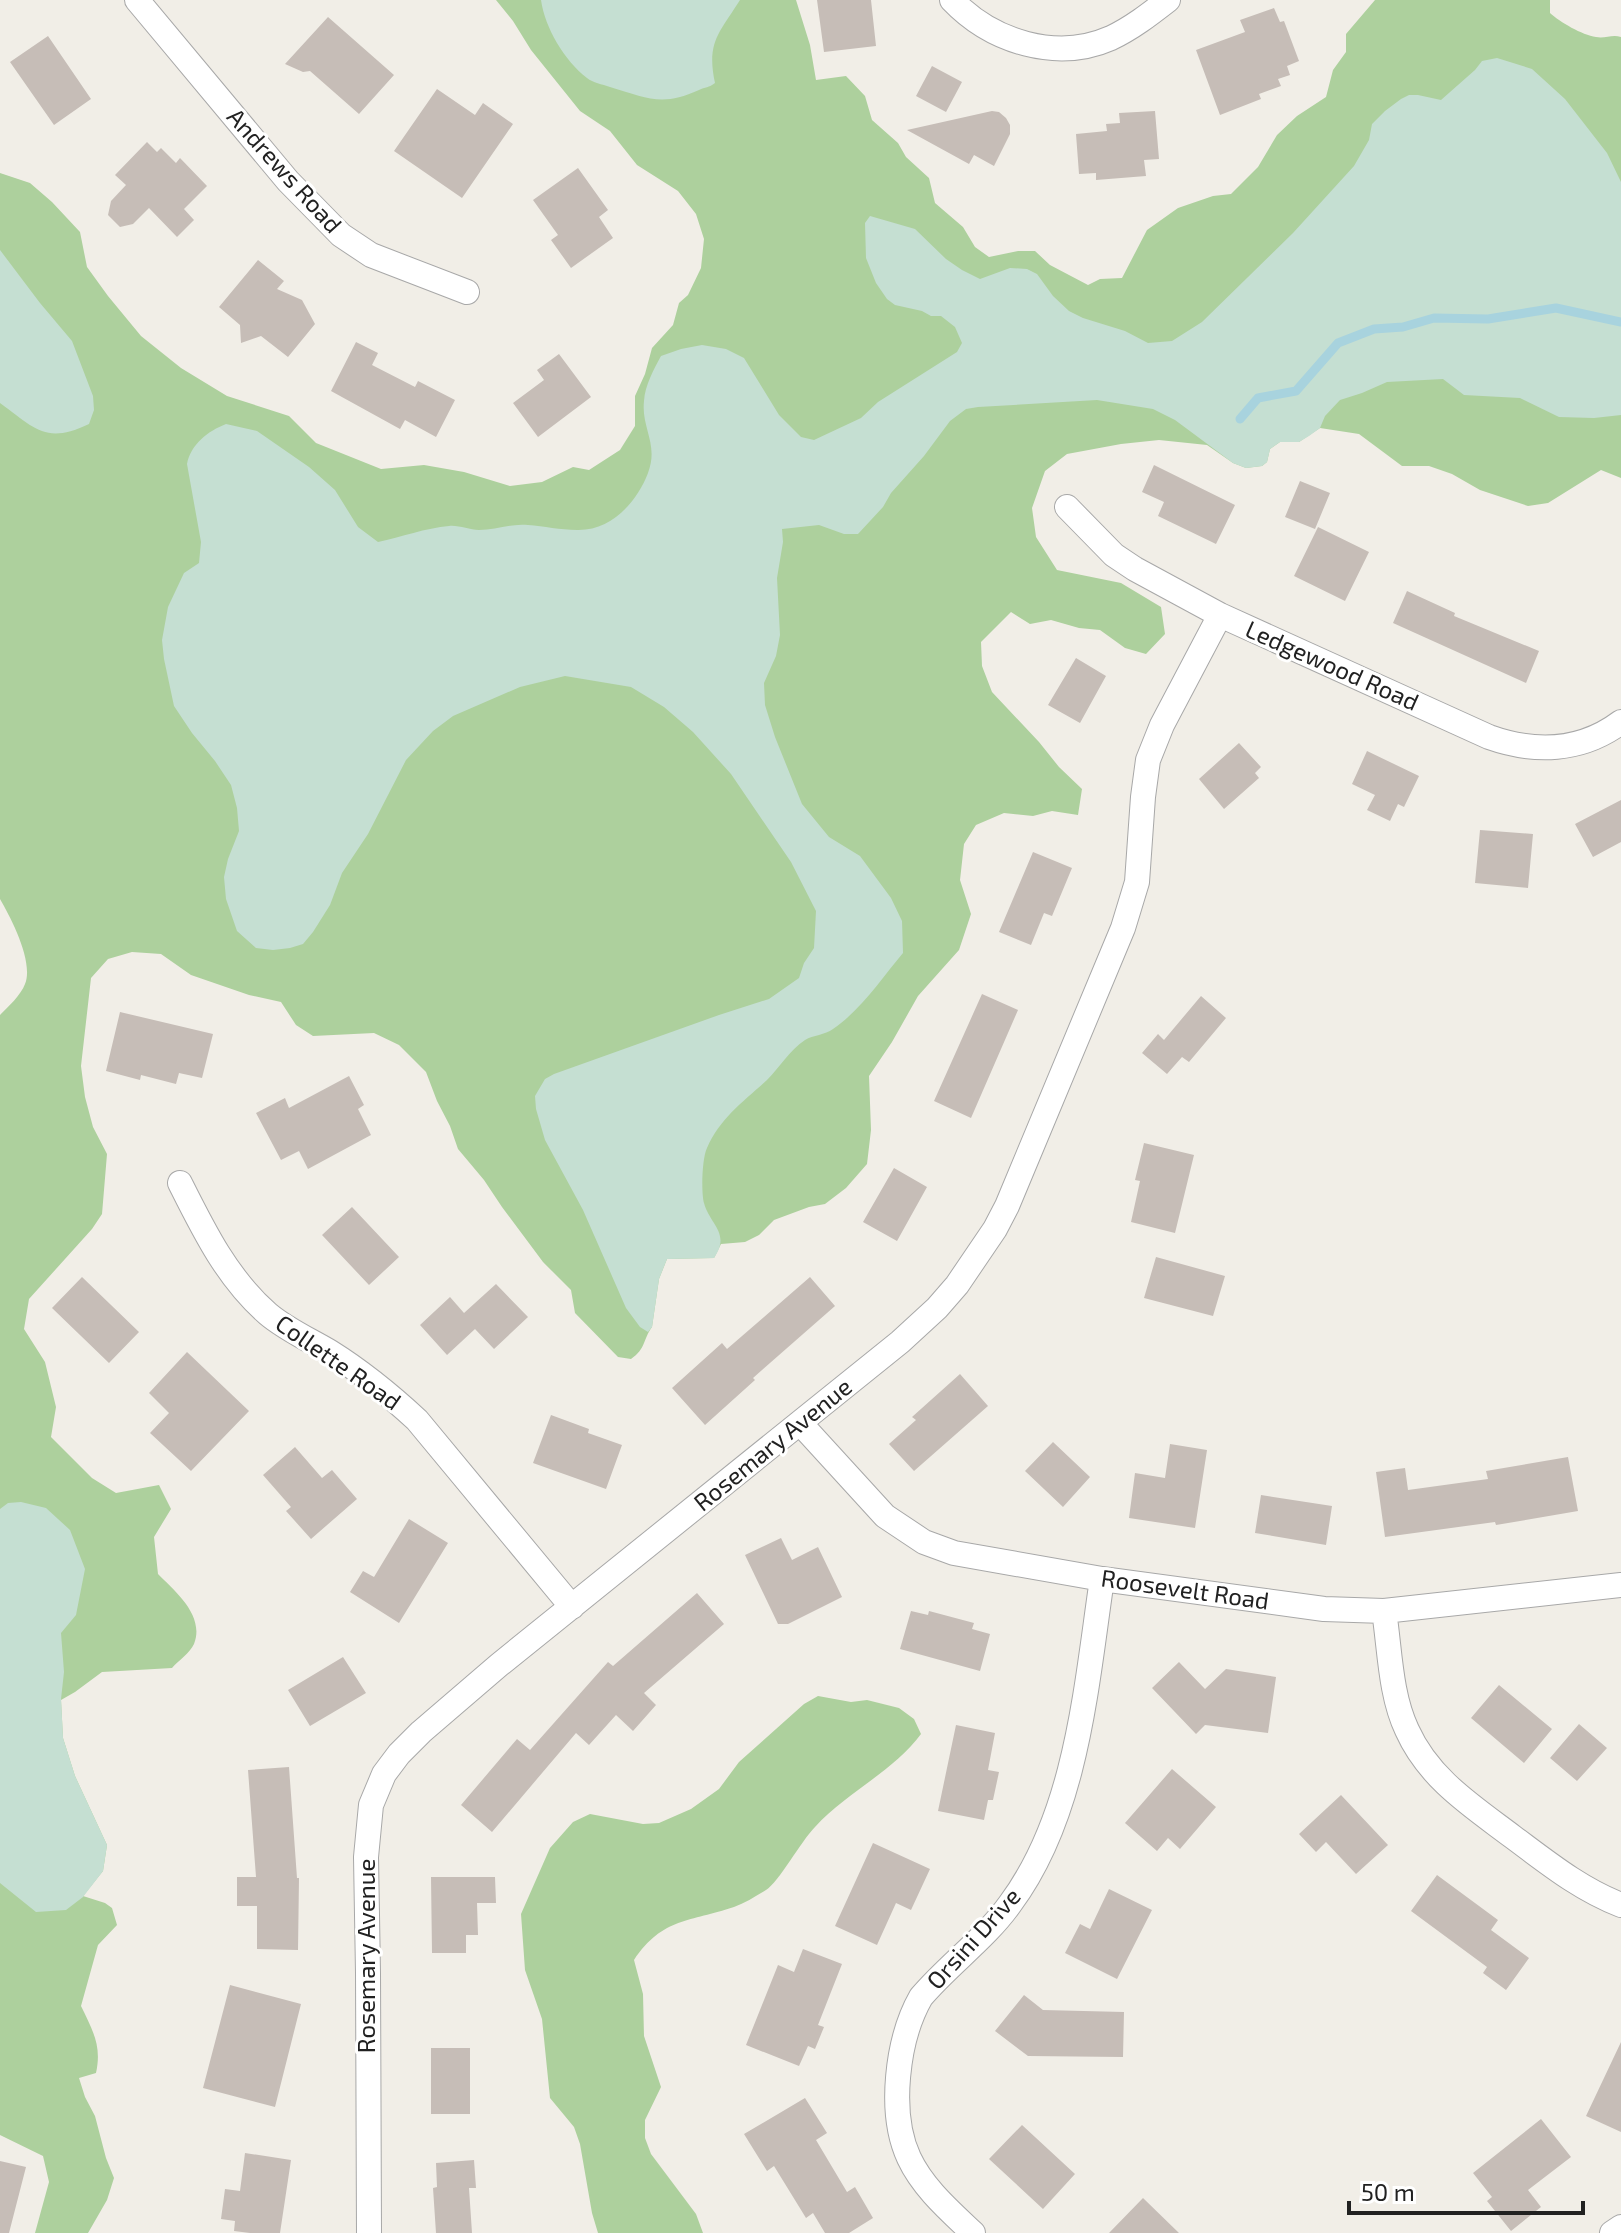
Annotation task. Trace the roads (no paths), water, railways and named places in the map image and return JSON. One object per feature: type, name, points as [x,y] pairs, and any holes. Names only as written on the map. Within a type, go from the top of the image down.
[{"type":"street","name":"Andrews Road","points":[[137,0],[288,181],[341,235],[371,255],[467,292]]},
{"type":"street","points":[[952,0],[982,25],[1001,35],[1045,48],[1067,48],[1111,38],[1168,0]]},
{"type":"street","name":"Ledgewood Road","points":[[1067,507],[1121,560],[1220,615],[1489,737],[1544,749],[1563,747],[1599,736],[1621,722]]},
{"type":"street","name":"Rosemary Avenue","points":[[369,2233],[366,1857],[369,1818],[375,1793],[391,1763],[421,1732],[900,1342],[937,1308],[965,1276],[1001,1218],[1132,906],[1139,866],[1145,778],[1154,742],[1220,615]]},
{"type":"street","name":"Collette Road","points":[[180,1183],[205,1235],[243,1289],[277,1321],[350,1365],[417,1420],[572,1607]]},
{"type":"street","name":"Roosevelt Road","points":[[800,1423],[885,1516],[924,1542],[954,1553],[1102,1579],[1324,1609],[1384,1611],[1621,1585]]},
{"type":"street","name":"Orsini Drive","points":[[973,2233],[930,2190],[908,2157],[898,2098],[902,2041],[921,1997],[1008,1907],[1041,1854],[1054,1824],[1074,1749],[1102,1579]]},
{"type":"street","points":[[1384,1611],[1398,1707],[1415,1747],[1428,1766],[1459,1797],[1550,1865],[1579,1885],[1621,1905]]},
{"type":"street","points":[[1612,2233],[1621,2227]]},
{"type":"waterway","points":[[1240,419],[1258,398],[1296,391],[1338,343],[1374,329],[1403,327],[1434,318],[1488,319],[1556,308],[1621,322]]}]
